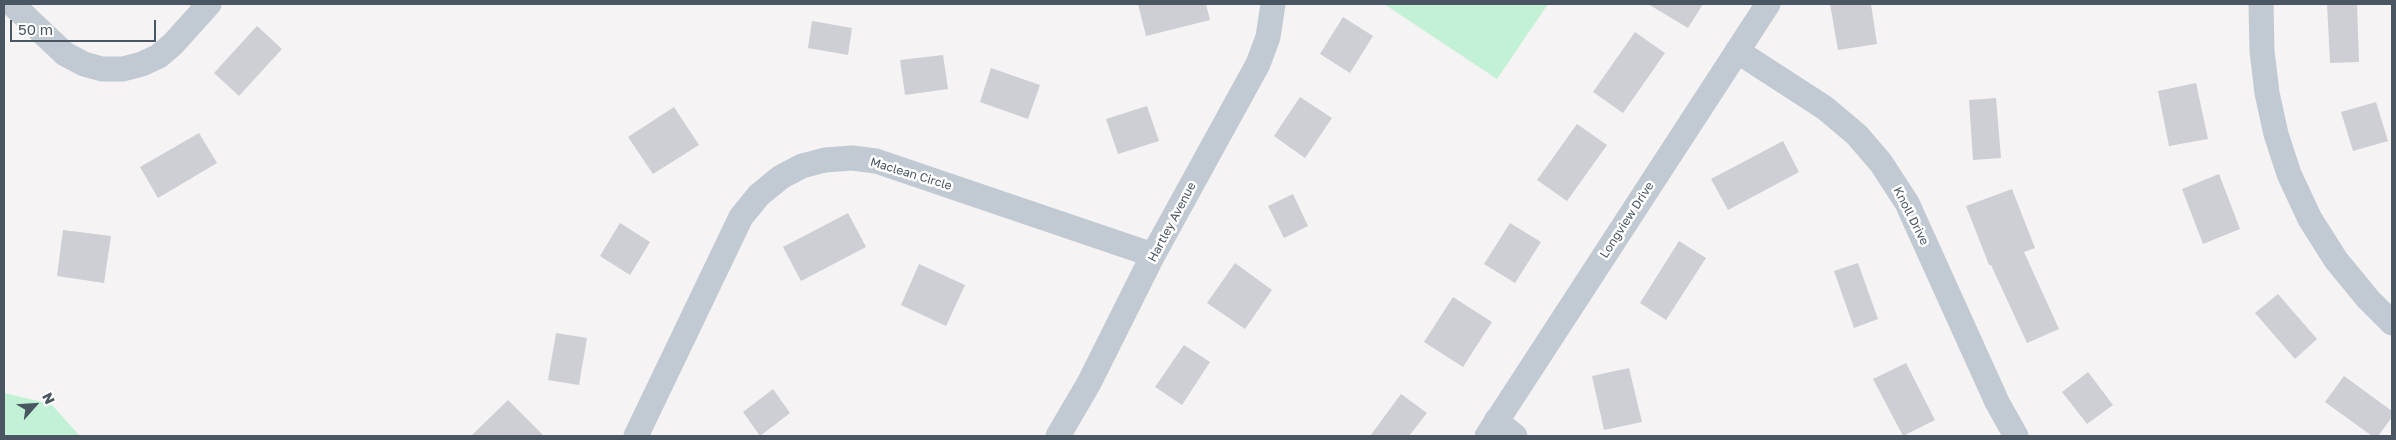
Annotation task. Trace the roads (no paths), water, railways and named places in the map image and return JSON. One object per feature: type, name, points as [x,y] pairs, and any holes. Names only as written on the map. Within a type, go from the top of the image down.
[{"type":"street","points":[[12,4],[65,54],[84,64],[102,69],[116,69],[142,64],[159,56],[173,44],[209,4]]},
{"type":"street","name":"Hartley Avenue","points":[[1058,436],[1089,383],[1153,255],[1258,64],[1268,37],[1273,4]]},
{"type":"street","name":"Longview Drive","points":[[1499,431],[1768,4]]},
{"type":"street","points":[[2261,4],[2262,51],[2266,93],[2276,134],[2289,174],[2310,219],[2336,260],[2392,323]]},
{"type":"street","name":"Knoll Drive","points":[[1738,51],[1825,108],[1856,135],[1881,163],[1907,203],[1997,402],[2016,436]]},
{"type":"street","name":"Maclean Circle","points":[[636,436],[741,217],[758,195],[781,177],[802,166],[843,158],[876,161],[1153,255]]}]
